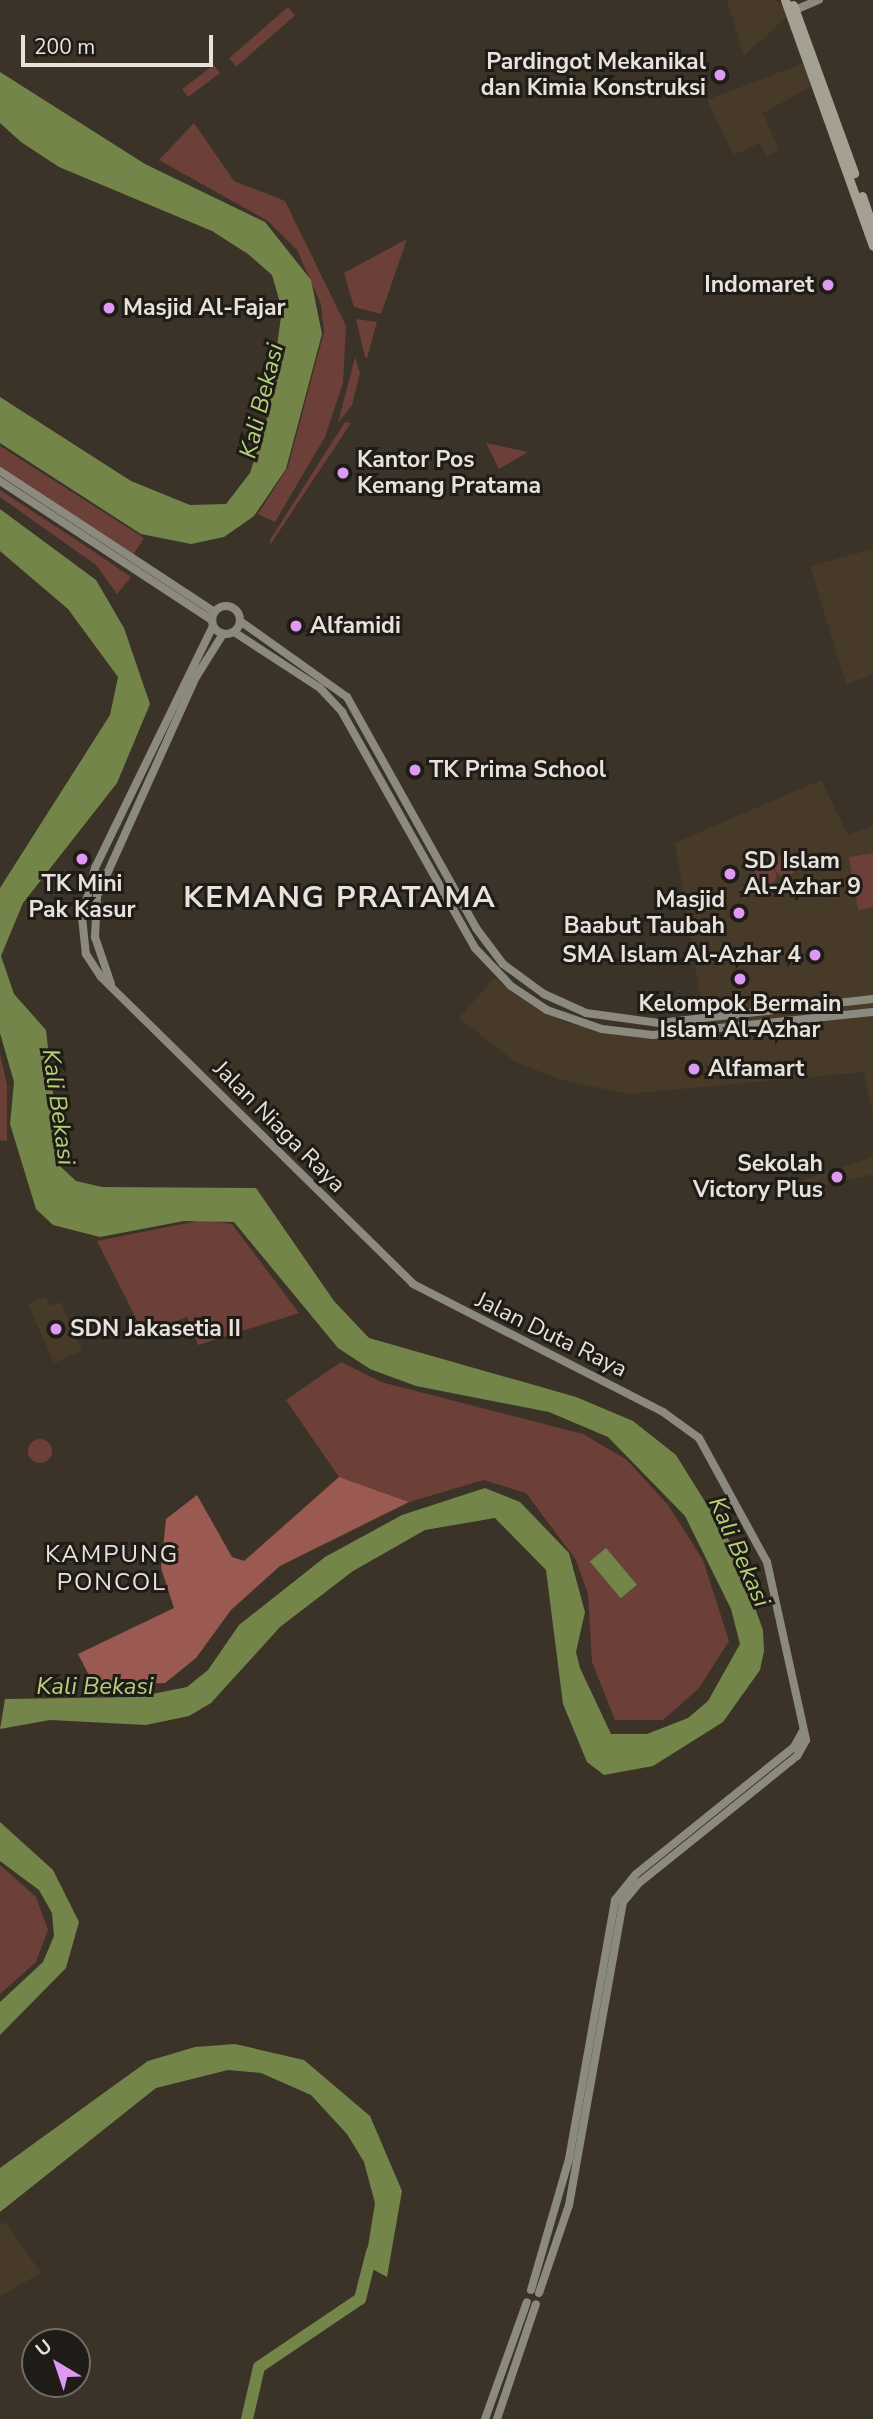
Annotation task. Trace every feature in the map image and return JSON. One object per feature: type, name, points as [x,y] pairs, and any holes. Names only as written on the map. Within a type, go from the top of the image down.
[{"type":"main road","points":[[785,0],[792,7],[873,228]]},
{"type":"main road","points":[[792,7],[873,246]]},
{"type":"street","points":[[792,7],[819,0]]},
{"type":"street","points":[[0,471],[214,619],[223,634],[234,632],[320,688],[342,712],[475,948],[511,986],[547,1010],[602,1029],[653,1035],[873,1012]]},
{"type":"street","points":[[0,481],[214,619]]},
{"type":"street","points":[[214,619],[233,608],[240,621],[347,697],[476,928],[503,964],[544,994],[586,1013],[659,1023],[873,999]]},
{"type":"street","name":"Jalan Niaga Raya","points":[[214,619],[186,672],[83,904],[86,954],[112,986],[423,1291]]},
{"type":"street","points":[[234,632],[240,621]]},
{"type":"street","name":"Jalan Niaga Raya","points":[[112,986],[95,937],[97,896],[196,677],[223,634]]},
{"type":"street","name":"Jalan Duta Raya","points":[[423,1291],[663,1412],[699,1438],[764,1552],[804,1730]]},
{"type":"street","points":[[535,2291],[569,2205],[623,1902],[655,1865],[797,1756],[806,1744],[804,1730]]},
{"type":"street","points":[[497,2419],[532,2303],[569,2159],[615,1899],[794,1747],[804,1730]]},
{"type":"street","points":[[485,2419],[532,2303]]},
{"type":"shaded area","points":[[727,0],[775,0],[792,12],[744,56]]},
{"type":"shaded area","points":[[288,7],[295,15],[236,66],[229,58]]},
{"type":"shaded area","points":[[806,62],[815,84],[763,113],[779,150],[767,156],[759,143],[734,155],[707,100]]},
{"type":"shaded area","points":[[214,65],[220,73],[188,97],[182,89]]},
{"type":"shaded area","points":[[0,72],[145,164],[265,222],[311,280],[322,334],[286,469],[254,516],[224,537],[191,544],[141,534],[0,443],[0,397],[131,481],[190,505],[226,504],[250,473],[266,423],[282,310],[272,275],[248,254],[212,231],[59,167],[21,142],[0,123]]},
{"type":"shaded area","points":[[194,123],[234,181],[285,201],[346,326],[343,383],[325,437],[275,522],[258,514],[288,467],[324,332],[321,304],[297,250],[268,221],[159,160]]},
{"type":"shaded area","points":[[407,239],[381,314],[354,307],[344,273]]},
{"type":"shaded area","points":[[356,319],[377,322],[367,358],[365,357]]},
{"type":"shaded area","points":[[355,357],[360,373],[352,405],[338,423]]},
{"type":"shaded area","points":[[345,422],[351,423],[270,545],[270,540]]},
{"type":"shaded area","points":[[486,443],[528,452],[499,469]]},
{"type":"shaded area","points":[[0,446],[144,538],[133,555],[0,466]]},
{"type":"shaded area","points":[[0,490],[131,577],[117,594],[96,565],[0,497]]},
{"type":"shaded area","points":[[0,509],[96,580],[124,628],[150,704],[117,783],[23,903],[1,956],[14,994],[46,1030],[61,1167],[76,1181],[102,1187],[256,1188],[334,1301],[369,1338],[576,1397],[633,1421],[676,1455],[732,1545],[763,1630],[764,1651],[760,1670],[723,1722],[653,1766],[604,1775],[587,1762],[563,1704],[546,1570],[495,1518],[425,1530],[353,1571],[280,1627],[211,1703],[189,1716],[146,1725],[50,1720],[0,1729],[5,1699],[137,1697],[187,1687],[208,1670],[239,1625],[325,1557],[402,1515],[485,1488],[520,1502],[569,1553],[585,1612],[576,1652],[580,1668],[611,1734],[647,1734],[688,1718],[708,1701],[740,1644],[731,1609],[685,1516],[608,1437],[549,1412],[416,1386],[370,1369],[338,1348],[234,1222],[184,1221],[100,1237],[53,1225],[36,1209],[10,1124],[14,1082],[0,1033],[0,888],[110,715],[118,677],[68,609],[0,551]]},
{"type":"shaded area","points":[[873,549],[873,675],[846,684],[810,566]]},
{"type":"shaded area","points":[[821,780],[848,835],[873,825],[873,1115],[864,1072],[628,1094],[558,1079],[514,1061],[459,1018],[494,978],[565,1023],[654,1038],[692,1035],[702,1007],[675,843]]},
{"type":"shaded area","points":[[873,853],[873,907],[858,910],[849,857]]},
{"type":"shaded area","points":[[785,854],[795,861],[796,865],[789,875],[785,876],[775,869],[774,865],[781,855]]},
{"type":"shaded area","points":[[765,865],[775,872],[776,876],[769,886],[765,887],[755,880],[754,876],[761,866]]},
{"type":"shaded area","points":[[0,1054],[7,1085],[7,1141],[0,1140]]},
{"type":"shaded area","name":"Sekolah Victory Plus","points":[[873,1157],[873,1174],[792,1194],[803,1180]]},
{"type":"shaded area","points":[[203,1220],[232,1224],[299,1313],[198,1345],[187,1317],[144,1334],[97,1241]]},
{"type":"shaded area","name":"SDN Jakasetia II","points":[[45,1297],[50,1306],[61,1302],[82,1351],[54,1363],[28,1304]]},
{"type":"shaded area","points":[[341,1362],[381,1382],[583,1434],[627,1460],[668,1505],[703,1560],[729,1641],[699,1688],[663,1720],[615,1720],[592,1662],[588,1594],[576,1560],[526,1493],[484,1480],[409,1502],[339,1477],[286,1400]]},
{"type":"shaded area","points":[[40,1439],[51,1446],[52,1451],[45,1462],[40,1463],[29,1456],[28,1451],[35,1440]]},
{"type":"shaded area","points":[[339,1477],[409,1502],[280,1566],[231,1610],[196,1658],[165,1683],[94,1685],[78,1654],[174,1608],[161,1568],[166,1519],[197,1495],[232,1557],[244,1561]]},
{"type":"shaded area","points":[[606,1548],[637,1585],[621,1598],[590,1561]]},
{"type":"shaded area","points":[[0,1822],[53,1870],[79,1922],[66,1968],[0,2035],[0,2002],[43,1962],[54,1936],[52,1913],[39,1890],[0,1861]]},
{"type":"shaded area","points":[[0,1865],[36,1897],[48,1930],[36,1962],[0,1994]]},
{"type":"shaded area","points":[[235,2044],[304,2060],[370,2116],[402,2191],[387,2277],[365,2265],[375,2203],[364,2162],[347,2134],[311,2095],[261,2073],[228,2070],[156,2088],[0,2212],[0,2168],[148,2061],[195,2047]]},
{"type":"shaded area","points":[[5,2222],[41,2273],[0,2296],[0,2224]]},
{"type":"waterway","name":"Kali Bekasi","points":[[247,2419],[259,2367],[360,2299],[372,2252]]},
{"type":"place","name":"Pardingot Mekanikal dan Kimia Konstruksi","points":[[720,75]]},
{"type":"place","name":"Indomaret","points":[[828,285]]},
{"type":"place","name":"Masjid Al-Fajar","points":[[109,308]]},
{"type":"place","name":"Kantor Pos Kemang Pratama","points":[[343,473]]},
{"type":"place","name":"Alfamidi","points":[[296,626]]},
{"type":"place","name":"TK Prima School","points":[[415,770]]},
{"type":"place","name":"TK Mini Pak Kasur","points":[[82,859]]},
{"type":"place","name":"SD Islam Al-Azhar 9","points":[[730,874]]},
{"type":"place","name":"Masjid Baabut Taubah","points":[[739,913]]},
{"type":"place","name":"SMA Islam Al-Azhar 4","points":[[815,955]]},
{"type":"place","name":"Kelompok Bermain Islam Al-Azhar","points":[[740,979]]},
{"type":"place","name":"Alfamart","points":[[694,1069]]},
{"type":"place","name":"Sekolah Victory Plus","points":[[837,1177]]},
{"type":"place","name":"SDN Jakasetia II","points":[[56,1329]]},
{"type":"district","name":"KEMANG PRATAMA","points":[[340,898]]},
{"type":"district","name":"KAMPUNG PONCOL","points":[[112,1569]]}]
